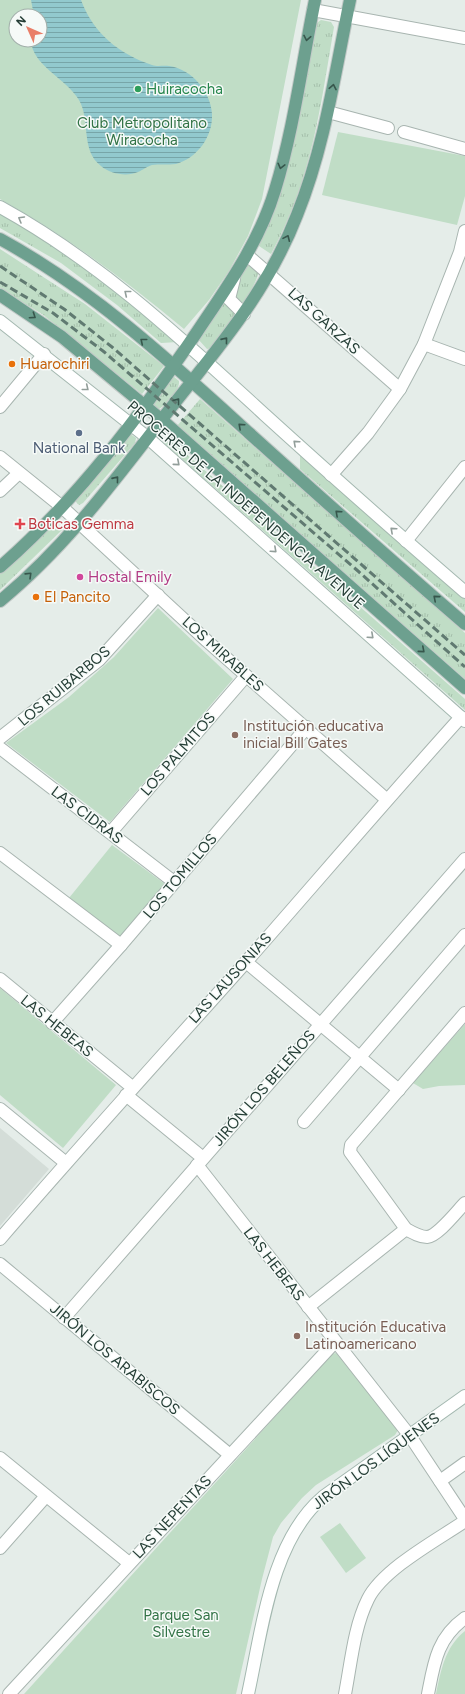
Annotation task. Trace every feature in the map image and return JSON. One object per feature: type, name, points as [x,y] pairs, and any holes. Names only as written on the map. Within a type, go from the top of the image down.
[{"type":"main road","points":[[0,601],[46,559],[80,523],[244,314],[270,274],[298,215],[316,158],[328,112],[350,0]]},
{"type":"main road","points":[[0,567],[29,542],[62,507],[131,424],[189,345],[234,279],[248,255],[275,190],[294,106],[314,5]]},
{"type":"main road","points":[[0,239],[71,284],[174,366],[350,524],[465,624]]},
{"type":"main road","name":"PROCERES DE LA INDEPENDENCIA AVENUE","points":[[0,295],[62,337],[162,420],[465,688]]},
{"type":"street","points":[[314,5],[347,16],[465,38]]},
{"type":"street","points":[[328,112],[388,128]]},
{"type":"street","points":[[404,132],[465,149]]},
{"type":"street","points":[[0,207],[77,254],[142,304],[406,542],[465,592]]},
{"type":"street","points":[[331,475],[368,433],[400,389],[424,344],[462,253],[465,231]]},
{"type":"street","name":"LAS GARZAS","points":[[248,255],[400,389]]},
{"type":"street","points":[[234,279],[229,299],[244,314]]},
{"type":"street","name":"PROCERES DE LA INDEPENDENCIA AVENUE","points":[[0,321],[44,354],[148,438],[463,719]]},
{"type":"street","points":[[424,344],[465,359]]},
{"type":"street","points":[[0,407],[44,354]]},
{"type":"street","name":"LOS MIRABLES","points":[[0,457],[62,507],[246,676],[307,727],[386,800]]},
{"type":"street","points":[[406,542],[465,467]]},
{"type":"street","points":[[0,492],[19,473]]},
{"type":"street","name":"LOS RUIBARBOS","points":[[0,738],[99,660],[158,595]]},
{"type":"street","name":"LOS PALMITOS","points":[[111,832],[246,676]]},
{"type":"street","name":"LAS LAUSONIAS","points":[[0,1239],[129,1091],[246,962],[386,800],[463,719]]},
{"type":"street","name":"LOS TOMILLOS","points":[[52,1023],[121,946],[307,727]]},
{"type":"street","name":"LAS CIDRAS","points":[[0,748],[174,882]]},
{"type":"street","points":[[0,853],[121,946]]},
{"type":"street","name":"JIRÓN LOS BELEÑOS","points":[[64,1318],[320,1024],[463,865]]},
{"type":"street","points":[[304,1122],[465,935]]},
{"type":"street","points":[[246,962],[399,1090]]},
{"type":"street","name":"LAS HEBEAS","points":[[0,979],[129,1091],[200,1162],[308,1307],[410,1436],[465,1520]]},
{"type":"street","points":[[465,1013],[350,1145],[350,1152],[406,1229],[420,1236],[428,1237],[436,1234],[465,1203]]},
{"type":"street","points":[[0,1110],[66,1163]]},
{"type":"street","points":[[308,1307],[406,1229]]},
{"type":"street","name":"JIRÓN LOS ARABISCOS","points":[[0,1264],[230,1455]]},
{"type":"street","name":"LAS NEPENTAS","points":[[9,1694],[335,1342]]},
{"type":"street","name":"JIRÓN LOS LÍQUENES","points":[[248,1694],[273,1584],[287,1543],[297,1526],[309,1510],[323,1497],[465,1396]]},
{"type":"street","points":[[0,1458],[129,1563]]},
{"type":"street","points":[[440,1481],[465,1463]]},
{"type":"street","points":[[0,1548],[46,1496]]},
{"type":"street","points":[[345,1694],[359,1626],[368,1599],[390,1572],[465,1520]]},
{"type":"street","points":[[428,1694],[439,1647],[446,1635],[465,1618]]},
{"type":"shaded area","points":[[0,1128],[49,1169],[0,1226]]},
{"type":"green space","name":"Club Metropolitano Wiracocha","points":[[0,0],[301,0],[262,199],[248,236],[229,271],[209,300],[184,329],[95,260],[25,213],[0,199]]},
{"type":"green space","points":[[321,20],[331,22],[334,27],[319,115],[313,143],[296,198],[285,226],[271,254],[256,244],[315,24]]},
{"type":"green space","points":[[338,132],[465,156],[465,196],[457,225],[322,195]]},
{"type":"green space","points":[[0,212],[71,256],[178,342],[161,343],[117,305],[61,263],[0,228]]},
{"type":"green space","points":[[0,249],[85,304],[164,366],[142,394],[42,314],[0,289]]},
{"type":"green space","points":[[247,265],[250,265],[258,271],[253,286],[212,348],[207,349],[198,339]]},
{"type":"green space","points":[[173,376],[179,381],[179,385],[175,393],[168,401],[157,410],[153,407],[153,402]]},
{"type":"green space","points":[[200,399],[465,633],[465,679],[177,426]]},
{"type":"green space","points":[[129,433],[136,438],[135,443],[83,503],[79,505],[74,500]]},
{"type":"green space","points":[[168,438],[465,699],[465,710],[164,443]]},
{"type":"green space","points":[[300,455],[465,599],[465,612],[300,469]]},
{"type":"green space","points":[[54,522],[62,530],[0,590],[0,573]]},
{"type":"green space","points":[[158,608],[233,679],[110,822],[6,743],[69,697],[114,657]]},
{"type":"green space","points":[[112,845],[165,884],[120,938],[69,898]]},
{"type":"green space","points":[[0,988],[116,1085],[63,1148],[0,1095]]},
{"type":"green space","points":[[465,1024],[465,1085],[439,1086],[423,1089],[413,1083]]},
{"type":"green space","name":"Parque San Silvestre","points":[[336,1353],[398,1430],[395,1435],[316,1485],[302,1498],[281,1523],[273,1537],[236,1694],[24,1694],[332,1354]]},
{"type":"green space","points":[[340,1523],[366,1558],[346,1573],[320,1537]]},
{"type":"green space","points":[[465,1631],[465,1694],[436,1694],[442,1668],[448,1652],[458,1637]]},
{"type":"water","name":"Huiracocha","points":[[31,0],[81,0],[93,23],[109,41],[118,48],[129,55],[154,66],[177,68],[185,72],[199,83],[211,106],[212,123],[207,138],[197,152],[184,161],[176,164],[152,165],[134,174],[114,173],[101,166],[90,152],[85,117],[79,100],[66,85],[43,65],[33,49],[48,48],[48,8],[32,8]]},
{"type":"railway","points":[[0,266],[64,309],[112,347],[465,655]]},
{"type":"railway","points":[[0,282],[53,313],[103,351],[358,571],[465,667]]},
{"type":"place","name":"Huiracocha","points":[[138,89]]},
{"type":"place","name":"Huarochiri","points":[[12,364]]},
{"type":"place","name":"National Bank","points":[[79,433]]},
{"type":"place","name":"Boticas Gemma","points":[[20,524]]},
{"type":"place","name":"Hostal Emily","points":[[80,577]]},
{"type":"place","name":"El Pancito","points":[[36,597]]},
{"type":"place","name":"Institución educativa inicial Bill Gates","points":[[235,735]]},
{"type":"place","name":"Institución Educativa Latinoamericano","points":[[297,1336]]}]
